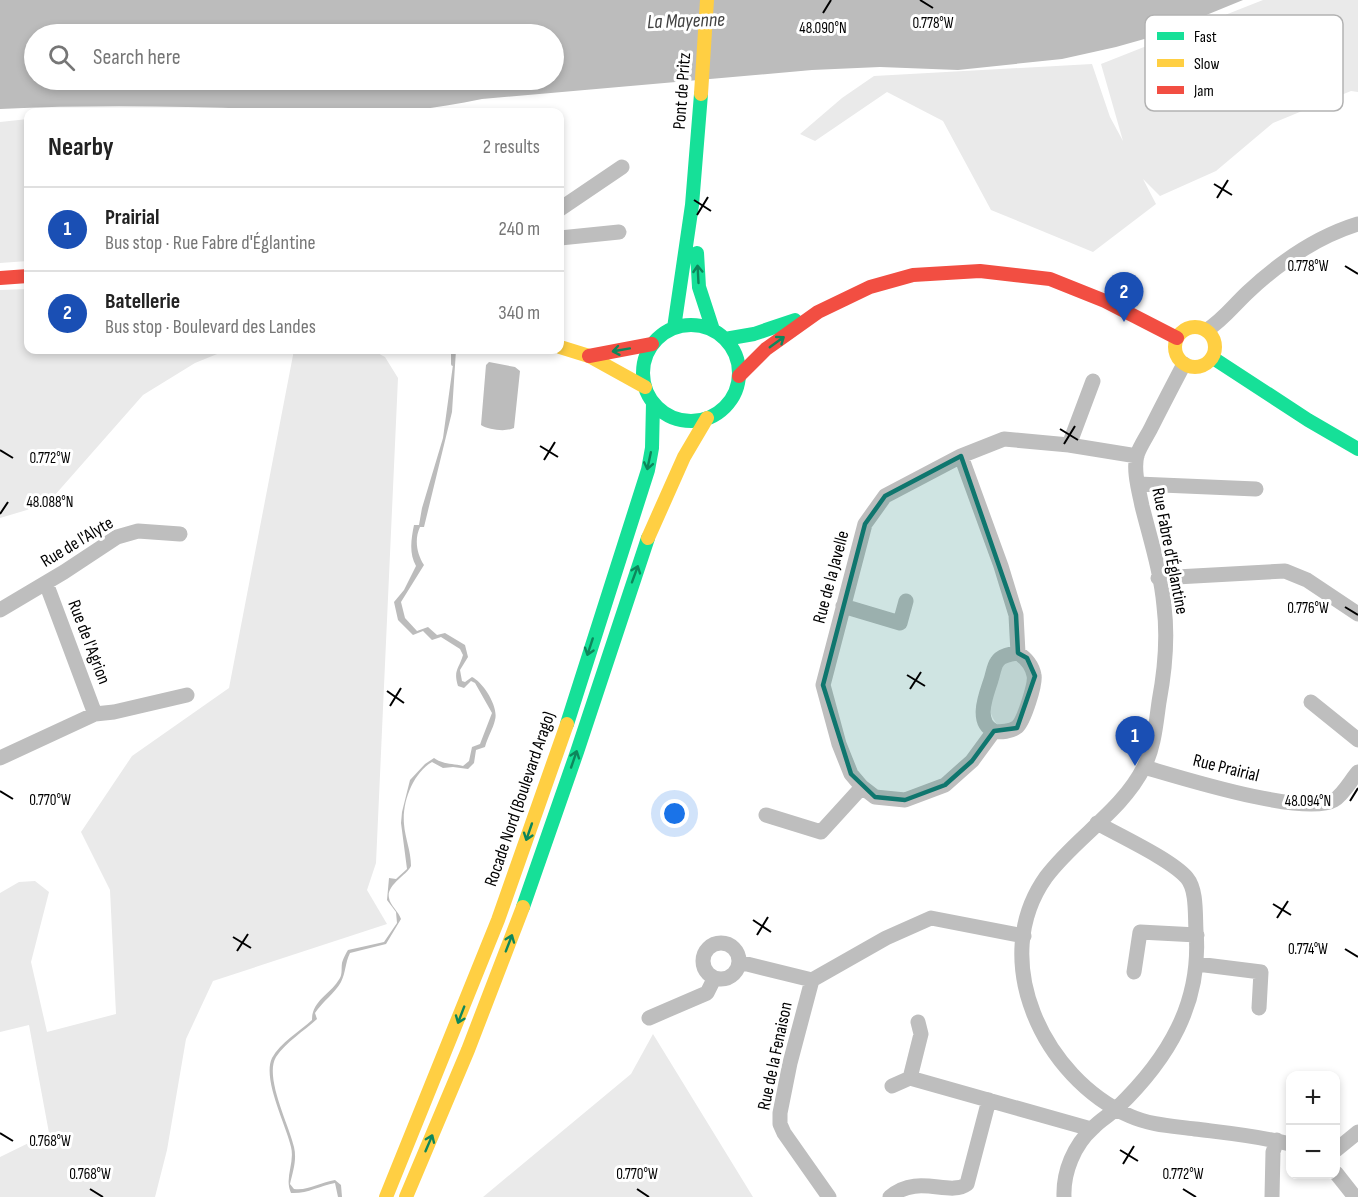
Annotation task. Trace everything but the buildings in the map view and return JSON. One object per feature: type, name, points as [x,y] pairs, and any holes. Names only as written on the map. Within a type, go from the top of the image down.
[{"type":"main road","name":"Pont de Pritz","points":[[674,328],[683,280],[693,184],[707,0]]},
{"type":"main road","name":"Pont de Pritz","points":[[693,184],[699,287],[713,330]]},
{"type":"main road","points":[[725,339],[754,334],[818,312],[870,287],[913,275],[980,271],[1021,278],[1050,279],[1105,301],[1177,338]]},
{"type":"main road","points":[[0,278],[24,276]]},
{"type":"main road","points":[[739,376],[766,350],[818,312]]},
{"type":"main road","points":[[694,325],[713,330],[725,339],[735,356],[739,376],[736,389],[729,402],[707,418],[692,421],[678,419],[664,413],[653,403],[645,387],[644,365],[652,344],[674,328],[694,325]]},
{"type":"main road","points":[[1201,327],[1207,330],[1216,346],[1213,358],[1203,366],[1184,364],[1175,349],[1177,338],[1187,328],[1201,327]]},
{"type":"main road","points":[[590,356],[652,344]]},
{"type":"main road","points":[[564,347],[590,356],[645,387]]},
{"type":"main road","points":[[1213,358],[1308,420],[1358,449]]},
{"type":"main road","name":"Rocade Nord (Boulevard Arago)","points":[[386,1197],[449,1045],[509,890],[555,756],[648,470],[652,448],[653,403]]},
{"type":"main road","points":[[406,1197],[467,1052],[530,886],[628,595],[665,494],[707,418]]},
{"type":"street","points":[[564,206],[622,167]]},
{"type":"street","points":[[1207,330],[1287,259],[1334,231],[1358,224]]},
{"type":"street","points":[[564,238],[619,232]]},
{"type":"street","name":"Rue Fabre d'Églantine","points":[[1184,364],[1137,456],[1138,484],[1164,605],[1166,663],[1157,718],[1144,767],[1127,793],[1065,854],[1035,894],[1024,936],[1023,967],[1026,991],[1034,1017],[1044,1035],[1076,1080],[1094,1095],[1130,1116],[1161,1125],[1284,1142]]},
{"type":"street","points":[[1069,445],[1094,381]]},
{"type":"street","name":"Rue de la Javelle","points":[[862,787],[851,774],[839,744],[823,685],[865,524],[885,496],[961,456],[1004,439],[1069,445],[1137,456]]},
{"type":"street","points":[[961,456],[1002,566],[1016,615],[1018,653]]},
{"type":"street","points":[[1138,484],[1256,489]]},
{"type":"street","name":"Rue de l'Alyte","points":[[0,610],[117,537],[138,531],[180,534]]},
{"type":"street","points":[[1158,578],[1285,571],[1307,579],[1358,614]]},
{"type":"street","name":"Rue de l'Agrion","points":[[46,583],[95,714]]},
{"type":"street","points":[[843,606],[900,622],[906,601]]},
{"type":"street","points":[[1018,653],[1027,658],[1035,676],[1024,717],[1017,728],[1004,732],[994,731],[987,724],[983,714],[984,702],[997,661],[1006,655],[1018,653]]},
{"type":"street","points":[[0,758],[95,714],[114,712],[187,695]]},
{"type":"street","points":[[1311,702],[1358,740]]},
{"type":"street","points":[[766,815],[821,832],[862,787],[875,796],[905,800],[945,785],[972,761],[994,731]]},
{"type":"street","name":"Rue Prairial","points":[[1144,767],[1251,796],[1319,804],[1335,800],[1358,771]]},
{"type":"street","points":[[1064,1197],[1063,1182],[1070,1159],[1091,1129],[1117,1108],[1152,1069],[1180,1025],[1189,1004],[1197,964],[1193,893],[1188,879],[1176,868],[1097,823]]},
{"type":"street","points":[[812,980],[886,938],[931,918],[1024,936]]},
{"type":"street","points":[[1134,972],[1140,932],[1197,936]]},
{"type":"street","name":"Rue de la Fenaison","points":[[714,978],[709,975],[703,965],[702,958],[708,948],[714,944],[726,944],[736,951],[739,962],[812,980],[790,1063],[780,1124],[829,1197]]},
{"type":"street","points":[[649,1018],[706,993],[714,978],[731,977],[738,968],[739,962]]},
{"type":"street","points":[[1197,964],[1261,972],[1259,1008]]},
{"type":"street","points":[[910,1078],[921,1034],[918,1022]]},
{"type":"street","points":[[892,1086],[910,1078],[1091,1129]]},
{"type":"street","points":[[890,1197],[904,1188],[917,1187],[953,1195],[962,1191],[967,1184],[989,1100]]},
{"type":"street","points":[[1340,1146],[1358,1132]]},
{"type":"street","points":[[1272,1197],[1274,1152],[1284,1142]]},
{"type":"street","points":[[1340,1179],[1354,1197]]},
{"type":"highlighted area","points":[[961,456],[1016,615],[1018,653],[1027,658],[1035,676],[1017,728],[994,731],[972,761],[945,785],[905,800],[875,797],[851,774],[823,685],[865,524],[885,496]]},
{"type":"shaded area","points":[[1263,0],[1358,0],[1358,92],[1351,91],[1343,94],[1343,15],[1225,15]]},
{"type":"shaded area","points":[[1145,47],[1145,111],[1302,111],[1273,123],[1216,171],[1160,196],[1143,179],[1156,204],[1093,252],[991,210],[943,121],[887,92],[815,141],[800,134],[842,98],[874,76],[1092,64],[1110,117],[1123,141],[1101,64]]},
{"type":"shaded area","points":[[24,119],[24,261],[0,263],[0,122]]},
{"type":"shaded area","points":[[24,289],[24,354],[217,354],[195,363],[143,395],[47,504],[0,518],[0,290]]},
{"type":"shaded area","points":[[293,354],[379,354],[385,357],[398,378],[376,863],[367,890],[387,924],[213,981],[186,1039],[167,1150],[155,1197],[0,1197],[0,1157],[49,1133],[29,1025],[0,1032],[0,893],[19,882],[35,881],[49,892],[31,962],[47,1032],[116,1014],[110,890],[81,832],[132,756],[229,688]]},
{"type":"shaded area","points":[[1018,658],[1032,675],[1018,717],[1008,726],[998,725],[990,711],[992,688],[1000,664]]},
{"type":"shaded area","points":[[653,1034],[753,1197],[483,1197],[631,1074]]},
{"type":"water","name":"La Mayenne","points":[[0,0],[1243,0],[1206,15],[1145,15],[1145,39],[1116,47],[1062,59],[958,70],[880,67],[812,70],[482,99],[434,108],[0,109]]},
{"type":"water","points":[[456,354],[452,412],[424,527],[420,527],[417,537],[418,552],[424,565],[401,602],[405,618],[417,631],[428,627],[437,635],[445,633],[465,645],[468,657],[460,670],[462,681],[465,682],[472,677],[481,684],[495,708],[495,720],[485,747],[476,750],[474,763],[468,769],[443,768],[432,762],[419,773],[410,789],[404,815],[411,866],[393,885],[389,893],[390,901],[401,919],[386,944],[350,953],[341,982],[315,1013],[317,1019],[276,1057],[273,1066],[275,1088],[295,1152],[290,1184],[294,1189],[299,1189],[335,1180],[341,1185],[342,1197],[338,1197],[335,1183],[308,1191],[291,1193],[289,1182],[292,1153],[272,1090],[270,1067],[272,1058],[285,1042],[312,1020],[318,1003],[340,979],[342,961],[348,950],[384,942],[397,923],[396,912],[387,900],[389,878],[396,879],[407,869],[401,823],[410,780],[434,758],[445,763],[463,766],[469,761],[472,747],[480,744],[492,713],[475,683],[471,681],[464,688],[458,686],[456,673],[463,655],[460,649],[441,637],[432,640],[423,631],[413,635],[398,620],[394,602],[404,590],[416,566],[411,541],[414,525],[419,525],[443,438]]},
{"type":"water","points":[[489,362],[515,367],[520,371],[514,428],[498,430],[481,425],[486,365]]},
{"type":"waterway","points":[[453,354],[453,364]]},
{"type":"traffic: fast","points":[[674,328],[692,205],[701,94]]},
{"type":"traffic: fast","points":[[697,253],[699,287],[713,330]]},
{"type":"traffic: fast","points":[[725,339],[754,334],[795,320]]},
{"type":"traffic: fast","points":[[691,325],[709,329],[725,339],[735,355],[739,373],[735,391],[725,407],[709,417],[691,421],[673,417],[657,407],[647,391],[643,373],[647,355],[657,339],[673,329],[691,325]]},
{"type":"traffic: fast","points":[[1213,358],[1308,420],[1358,449]]},
{"type":"traffic: fast","points":[[567,724],[648,470],[652,448],[653,403]]},
{"type":"traffic: fast","points":[[523,907],[648,538]]},
{"type":"traffic: slow","points":[[701,94],[707,0]]},
{"type":"traffic: slow","points":[[1195,327],[1203,328],[1209,333],[1214,339],[1215,347],[1214,355],[1209,361],[1203,366],[1195,367],[1187,366],[1181,361],[1176,355],[1175,347],[1176,339],[1181,333],[1187,328],[1195,327]]},
{"type":"traffic: slow","points":[[564,348],[589,356],[645,387]]},
{"type":"traffic: slow","points":[[648,538],[684,457],[707,418]]},
{"type":"traffic: slow","points":[[386,1197],[498,920],[567,724]]},
{"type":"traffic: slow","points":[[406,1197],[468,1050],[523,907]]},
{"type":"traffic: jam","points":[[739,376],[766,349],[818,312],[870,287],[913,275],[980,271],[1050,279],[1105,301],[1177,338]]},
{"type":"traffic: jam","points":[[0,278],[24,276]]},
{"type":"traffic: jam","points":[[589,356],[652,344]]},
{"type":"place","name":"Batellerie","points":[[1124,322]]},
{"type":"place","name":"Prairial","points":[[1135,766]]}]
